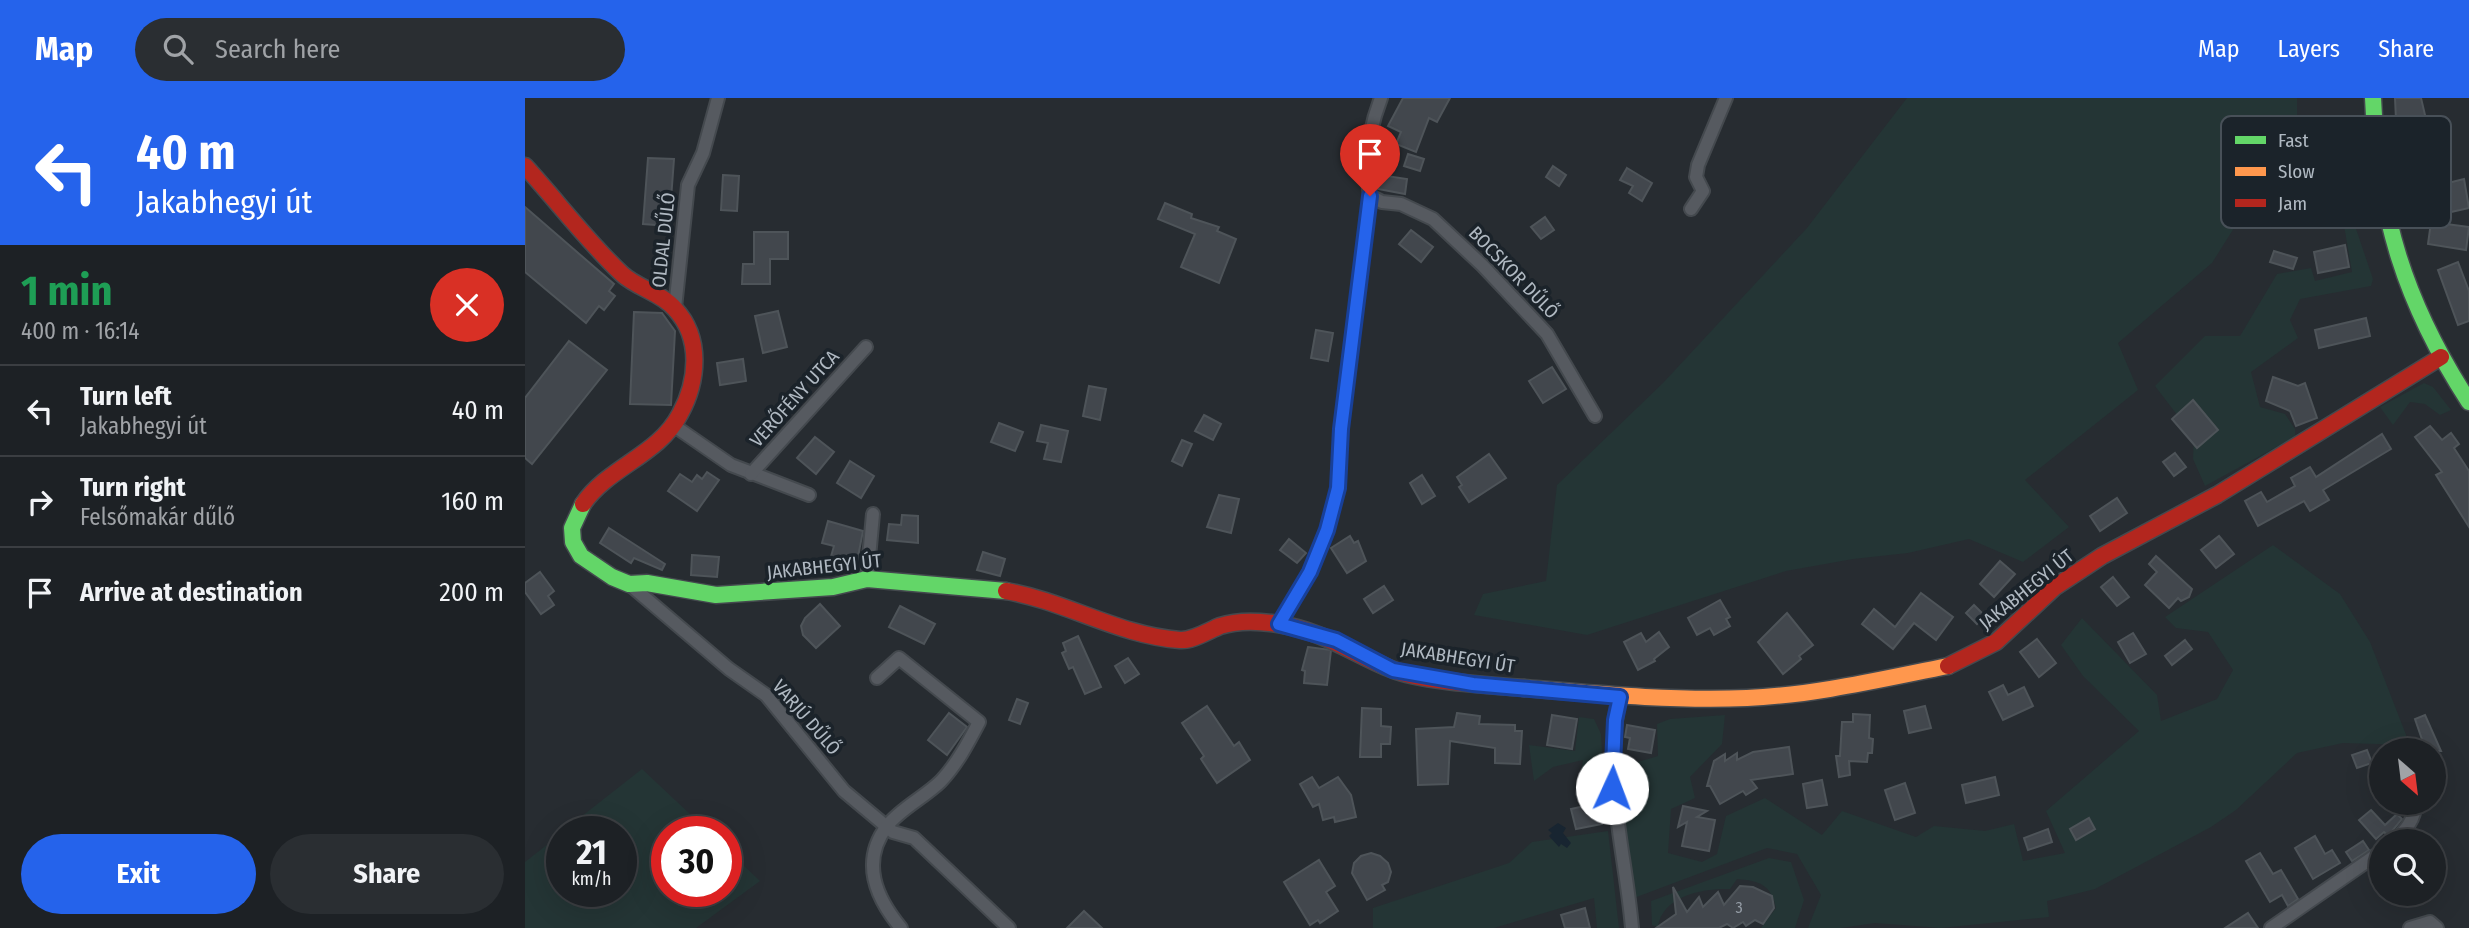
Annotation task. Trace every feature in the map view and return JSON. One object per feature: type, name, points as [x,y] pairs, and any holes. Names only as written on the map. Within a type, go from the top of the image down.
[{"type":"street","name":"OLDAL DŰLŐ","points":[[675,308],[688,185],[703,153],[718,98]]},
{"type":"street","points":[[1279,624],[1310,572],[1327,530],[1338,488],[1341,429],[1370,196],[1370,132],[1381,98]]},
{"type":"street","points":[[1691,209],[1703,191],[1696,177],[1698,165],[1726,98]]},
{"type":"street","points":[[2373,98],[2375,116]]},
{"type":"street","name":"JAKABHEGYI ÚT","points":[[525,166],[623,275],[675,308],[692,337],[695,361],[689,393],[673,425],[644,454],[592,489],[577,512],[572,528],[573,542],[581,556],[612,578],[629,584],[647,583],[716,595],[834,587],[867,579],[978,586],[1036,596],[1151,637],[1166,639],[1184,640],[1223,625],[1243,621],[1279,624],[1336,640],[1393,670],[1473,684],[1620,697],[1711,700],[1846,686],[1956,664],[1996,642],[2055,587],[2102,556],[2217,495],[2441,357]]},
{"type":"street","name":"BOCSKOR DŰLŐ","points":[[1370,196],[1377,201],[1401,204],[1424,214],[1475,258],[1547,334],[1595,416]]},
{"type":"street","points":[[2392,228],[2399,262],[2428,335],[2469,402]]},
{"type":"street","name":"VERŐFÉNY UTCA","points":[[751,474],[866,347]]},
{"type":"street","points":[[673,425],[731,465],[809,495]]},
{"type":"street","points":[[867,579],[873,514]]},
{"type":"street","name":"VARJÚ DŰLŐ","points":[[629,584],[729,669],[765,695],[844,791],[893,832],[914,838],[1009,928]]},
{"type":"street","points":[[877,678],[899,658],[979,722],[963,753],[941,781],[887,827],[871,874],[886,909],[901,928]]},
{"type":"street","points":[[1620,697],[1615,720],[1612,783],[1632,928]]},
{"type":"street","points":[[2271,928],[2369,860]]},
{"type":"street","points":[[2410,928],[2430,922],[2437,928]]},
{"type":"shaded area","points":[[1907,98],[2297,98],[2297,116],[2221,116],[2221,228],[2234,228],[2212,263],[2118,343],[2138,390],[2025,480],[2069,527],[2023,562],[1969,539],[1908,553],[1786,571],[1587,635],[1474,615],[1483,594],[1546,581],[1557,485],[1663,383],[1807,228]]},
{"type":"shaded area","points":[[2344,228],[2356,228],[2373,279],[2371,286],[2300,299],[2290,320],[2298,338],[2251,372],[2260,407],[2285,414],[2295,429],[2295,437],[2205,486],[2193,459],[2194,437],[2155,386],[2205,336],[2240,336],[2277,274],[2311,268],[2315,281],[2352,272]]},
{"type":"shaded area","points":[[2424,383],[2433,387],[2451,410],[2440,415],[2425,404],[2410,402],[2393,425],[2380,407]]},
{"type":"shaded area","points":[[2273,545],[2340,594],[2370,642],[2407,738],[2369,738],[2369,744],[2343,743],[2297,753],[2236,810],[2211,827],[2095,889],[2047,901],[2049,917],[1941,928],[1875,923],[1841,928],[1808,928],[1821,895],[1797,854],[1767,848],[1634,898],[1629,889],[1616,753],[1631,764],[1658,756],[1657,724],[1670,719],[1725,715],[1722,744],[1690,777],[1695,798],[1671,809],[1668,853],[1702,862],[1717,854],[1726,816],[1765,798],[1822,835],[1842,811],[1916,837],[1934,826],[1985,831],[2014,824],[2023,861],[2065,853],[2046,811],[2139,731],[2083,676],[2061,645],[2082,618],[2157,695],[2161,721],[2217,699],[2233,670],[2208,632],[2176,628],[2165,617]]},
{"type":"shaded area","points":[[1579,717],[1594,719],[1601,734],[1604,787],[1577,798],[1583,760],[1553,767],[1534,781],[1529,745],[1575,751]]},
{"type":"shaded area","points":[[642,769],[692,816],[651,816],[651,907],[725,907],[696,928],[525,928],[525,862],[546,846],[546,907],[637,907],[637,816],[582,816]]},
{"type":"shaded area","points":[[1608,831],[1619,928],[1597,928],[1594,898],[1494,928],[1373,928],[1373,908],[1509,863],[1532,842]]},
{"type":"shaded area","points":[[1769,858],[1791,862],[1804,900],[1795,928],[1761,928],[1776,908],[1774,900],[1763,885],[1737,879],[1730,889],[1696,892],[1675,901],[1661,916],[1658,927],[1652,925],[1651,901]]},
{"type":"shaded area","points":[[742,864],[760,881],[742,894]]},
{"type":"water","points":[[1558,823],[1566,828],[1563,833],[1571,843],[1567,848],[1561,844],[1559,847],[1549,836],[1552,833],[1548,830]]},
{"type":"building","points":[[1403,98],[1450,98],[1437,122],[1429,118],[1416,152],[1396,144],[1401,132],[1388,126]]},
{"type":"building","points":[[2395,98],[2421,98],[2425,116],[2396,116]]},
{"type":"building","points":[[1408,154],[1424,159],[1420,171],[1404,166]]},
{"type":"building","points":[[648,158],[674,159],[669,226],[643,224]]},
{"type":"building","points":[[1553,166],[1566,175],[1559,186],[1546,177]]},
{"type":"building","points":[[1627,168],[1652,183],[1642,201],[1629,193],[1633,186],[1620,180]]},
{"type":"building","points":[[723,175],[739,176],[737,211],[721,210]]},
{"type":"building","points":[[1380,175],[1407,179],[1405,194],[1378,189]]},
{"type":"building","points":[[2464,179],[2469,208],[2451,212],[2451,182]]},
{"type":"building","points":[[1165,203],[1192,214],[1191,218],[1219,227],[1217,231],[1236,239],[1219,283],[1181,267],[1195,234],[1158,219]]},
{"type":"building","points":[[525,207],[614,284],[609,291],[615,296],[604,310],[599,306],[586,323],[525,272]]},
{"type":"building","points":[[1545,217],[1554,230],[1541,239],[1531,227]]},
{"type":"building","points":[[2451,225],[2469,227],[2466,250],[2428,244],[2430,228],[2451,228]]},
{"type":"building","points":[[1411,230],[1433,247],[1421,262],[1399,244]]},
{"type":"building","points":[[754,232],[788,232],[788,259],[770,259],[770,284],[742,284],[743,264],[754,264]]},
{"type":"building","points":[[2345,245],[2349,267],[2318,273],[2314,252]]},
{"type":"building","points":[[2274,251],[2297,258],[2293,269],[2270,262]]},
{"type":"building","points":[[2458,262],[2469,291],[2469,321],[2458,325],[2438,270]]},
{"type":"building","points":[[778,311],[787,347],[763,353],[755,316]]},
{"type":"building","points":[[634,312],[662,313],[675,331],[671,405],[630,404]]},
{"type":"building","points":[[2366,318],[2370,336],[2319,348],[2315,330]]},
{"type":"building","points":[[1316,330],[1333,333],[1328,361],[1311,358]]},
{"type":"building","points":[[569,341],[607,370],[532,464],[525,458],[525,398]]},
{"type":"building","points":[[743,359],[746,381],[720,385],[717,363]]},
{"type":"building","points":[[1552,367],[1566,389],[1543,403],[1529,381]]},
{"type":"building","points":[[2273,377],[2298,386],[2305,383],[2317,418],[2296,426],[2290,411],[2266,401]]},
{"type":"building","points":[[1089,386],[1106,389],[1100,420],[1083,416]]},
{"type":"building","points":[[2193,400],[2218,430],[2197,448],[2172,419]]},
{"type":"building","points":[[1204,415],[1221,424],[1213,440],[1195,431]]},
{"type":"building","points":[[999,423],[1023,432],[1015,451],[991,442]]},
{"type":"building","points":[[1041,425],[1068,431],[1061,462],[1044,459],[1048,443],[1037,441]]},
{"type":"building","points":[[2430,426],[2442,440],[2451,433],[2459,444],[2454,448],[2469,471],[2469,527],[2436,475],[2442,472],[2415,437]]},
{"type":"building","points":[[2382,434],[2391,449],[2323,490],[2329,500],[2310,511],[2304,501],[2258,526],[2245,501],[2261,492],[2267,502],[2295,486],[2291,478],[2310,467],[2316,477]]},
{"type":"building","points":[[815,437],[834,452],[816,474],[797,458]]},
{"type":"building","points":[[1182,440],[1192,444],[1182,466],[1172,461]]},
{"type":"building","points":[[2175,453],[2186,467],[2174,476],[2163,462]]},
{"type":"building","points":[[1489,454],[1506,478],[1469,502],[1459,487],[1462,485],[1457,477]]},
{"type":"building","points":[[850,461],[874,476],[861,498],[837,483]]},
{"type":"building","points":[[707,472],[719,480],[697,511],[668,491],[680,474],[692,482],[697,475],[702,479]]},
{"type":"building","points":[[1422,475],[1435,496],[1422,504],[1410,483]]},
{"type":"building","points":[[1219,495],[1239,499],[1231,533],[1207,527]]},
{"type":"building","points":[[2117,498],[2127,513],[2100,531],[2090,516]]},
{"type":"building","points":[[902,515],[918,516],[918,543],[887,540],[889,524],[901,525]]},
{"type":"building","points":[[828,521],[863,531],[856,567],[830,560],[834,546],[822,543]]},
{"type":"building","points":[[609,528],[665,564],[662,570],[634,558],[631,563],[600,543]]},
{"type":"building","points":[[1350,536],[1354,543],[1358,541],[1366,561],[1347,573],[1331,548]]},
{"type":"building","points":[[2219,536],[2234,554],[2216,568],[2201,550]]},
{"type":"building","points":[[1289,539],[1306,553],[1297,563],[1280,550]]},
{"type":"building","points":[[983,552],[1005,559],[1000,576],[977,570]]},
{"type":"building","points":[[692,555],[719,557],[717,577],[691,575]]},
{"type":"building","points":[[2156,556],[2192,589],[2189,597],[2181,601],[2178,598],[2169,608],[2145,585],[2157,572],[2149,564]]},
{"type":"building","points":[[2000,561],[2015,574],[1994,597],[1980,584]]},
{"type":"building","points":[[540,572],[554,591],[548,596],[554,605],[541,614],[525,592],[525,583]]},
{"type":"building","points":[[2113,577],[2129,597],[2117,606],[2101,587]]},
{"type":"building","points":[[1384,586],[1393,600],[1373,613],[1364,599]]},
{"type":"building","points":[[1921,593],[1953,617],[1936,640],[1914,623],[1893,649],[1862,624],[1874,609],[1895,627]]},
{"type":"building","points":[[1720,600],[1730,617],[1726,619],[1730,626],[1714,635],[1710,628],[1697,635],[1688,618]]},
{"type":"building","points":[[820,604],[840,626],[816,648],[803,635],[801,626],[805,618]]},
{"type":"building","points":[[1974,605],[1985,616],[1977,624],[1966,613]]},
{"type":"building","points":[[900,606],[935,624],[924,644],[889,627]]},
{"type":"building","points":[[1787,613],[1813,645],[1783,674],[1758,642]]},
{"type":"building","points":[[1659,632],[1669,647],[1654,659],[1655,661],[1638,670],[1624,642],[1641,633],[1646,642]]},
{"type":"building","points":[[2133,633],[2146,654],[2130,663],[2118,642]]},
{"type":"building","points":[[1078,636],[1101,687],[1085,694],[1073,667],[1069,669],[1062,653],[1066,651],[1063,643]]},
{"type":"building","points":[[2037,639],[2056,663],[2039,677],[2020,652]]},
{"type":"building","points":[[2185,640],[2192,649],[2172,665],[2165,656]]},
{"type":"building","points":[[1308,647],[1331,650],[1327,685],[1304,683],[1305,671],[1302,670]]},
{"type":"building","points":[[1128,658],[1139,674],[1125,683],[1115,666]]},
{"type":"building","points":[[2003,685],[2008,695],[2024,687],[2033,706],[2003,720],[1989,692]]},
{"type":"building","points":[[1017,699],[1028,703],[1020,724],[1009,720]]},
{"type":"building","points":[[1207,706],[1234,746],[1239,742],[1250,760],[1217,783],[1201,759],[1204,756],[1182,723]]},
{"type":"building","points":[[1925,706],[1931,728],[1909,733],[1904,711]]},
{"type":"building","points":[[1362,708],[1381,709],[1381,726],[1391,727],[1390,744],[1381,744],[1381,757],[1360,757]]},
{"type":"building","points":[[949,713],[967,727],[947,755],[928,740]]},
{"type":"building","points":[[1457,713],[1480,716],[1479,724],[1515,725],[1515,731],[1522,731],[1520,764],[1495,763],[1495,748],[1450,741],[1448,784],[1418,785],[1416,729],[1454,727]]},
{"type":"building","points":[[1853,714],[1870,715],[1869,738],[1873,739],[1872,753],[1868,753],[1867,762],[1849,761],[1850,775],[1839,777],[1836,756],[1840,756],[1842,722],[1853,722]]},
{"type":"building","points":[[1552,715],[1577,719],[1572,749],[1547,745]]},
{"type":"building","points":[[2425,715],[2435,738],[2422,738],[2415,719]]},
{"type":"building","points":[[1627,725],[1655,730],[1651,753],[1628,749],[1630,738],[1625,737]]},
{"type":"building","points":[[1789,747],[1793,774],[1751,780],[1757,788],[1746,795],[1743,791],[1720,804],[1710,786],[1707,786],[1714,761],[1725,754],[1725,761],[1737,753],[1737,760],[1753,752]]},
{"type":"building","points":[[2367,750],[2369,764],[2357,768],[2352,755]]},
{"type":"building","points":[[1312,777],[1319,788],[1338,777],[1351,795],[1356,817],[1335,822],[1334,817],[1323,820],[1319,804],[1313,807],[1300,784]]},
{"type":"building","points":[[1995,777],[1999,795],[1966,803],[1962,785]]},
{"type":"building","points":[[1822,780],[1827,805],[1807,808],[1803,784]]},
{"type":"building","points":[[1905,783],[1915,813],[1895,820],[1885,790]]},
{"type":"building","points":[[1598,803],[1602,824],[1576,829],[1571,809]]},
{"type":"building","points":[[1683,806],[1707,811],[1697,817],[1715,820],[1709,851],[1682,846],[1687,822],[1678,827]]},
{"type":"building","points":[[2369,812],[2369,816],[2377,816],[2385,825],[2395,816],[2402,819],[2394,829],[2369,829],[2369,831],[2359,820]]},
{"type":"building","points":[[2089,818],[2095,829],[2076,840],[2070,829]]},
{"type":"building","points":[[2048,829],[2052,842],[2028,850],[2024,838]]},
{"type":"building","points":[[2315,836],[2325,854],[2332,850],[2340,863],[2313,879],[2295,848]]},
{"type":"building","points":[[2363,841],[2369,850],[2352,861],[2346,852]]},
{"type":"building","points":[[1371,853],[1388,863],[1391,872],[1388,882],[1382,885],[1385,890],[1367,900],[1352,873],[1354,863],[1361,856]]},
{"type":"building","points":[[2260,853],[2273,874],[2281,870],[2298,899],[2288,906],[2282,895],[2270,902],[2246,861]]},
{"type":"building","points":[[1319,860],[1335,886],[1326,892],[1338,911],[1320,923],[1318,920],[1310,925],[1284,882]]},
{"type":"building","points":[[1740,886],[1753,887],[1772,896],[1774,908],[1763,924],[1755,920],[1746,926],[1743,922],[1733,928],[1727,924],[1719,928],[1656,928],[1676,914],[1673,887],[1687,912],[1699,897],[1703,907],[1718,892],[1724,905]]},
{"type":"building","points":[[1585,908],[1590,928],[1565,928],[1561,915]]},
{"type":"building","points":[[1084,911],[1102,928],[1067,928]]},
{"type":"building","points":[[2248,913],[2258,928],[2225,928]]},
{"type":"traffic: fast","points":[[2373,98],[2374,116]]},
{"type":"traffic: fast","points":[[2391,228],[2412,293],[2428,329],[2469,402]]},
{"type":"traffic: fast","points":[[583,504],[572,528],[573,542],[581,556],[612,577],[629,584],[647,583],[716,595],[833,587],[867,579],[1006,591]]},
{"type":"traffic: slow","points":[[1524,688],[1663,698],[1747,698],[1823,690],[1948,666]]},
{"type":"traffic: jam","points":[[525,166],[584,235],[622,274],[670,303],[684,320],[693,346],[691,388],[671,428],[647,451],[593,491],[583,504]]},
{"type":"traffic: jam","points":[[1948,666],[1996,642],[2055,587],[2102,556],[2217,495],[2441,357]]},
{"type":"traffic: jam","points":[[1006,591],[1050,602],[1136,632],[1180,640],[1234,623],[1278,624],[1323,637],[1404,673],[1456,682],[1524,688]]},
{"type":"route","points":[[1370,196],[1358,313],[1341,429],[1338,488],[1327,530],[1310,572],[1279,624],[1336,640],[1393,670],[1473,684],[1620,697],[1615,720],[1612,788]]}]
